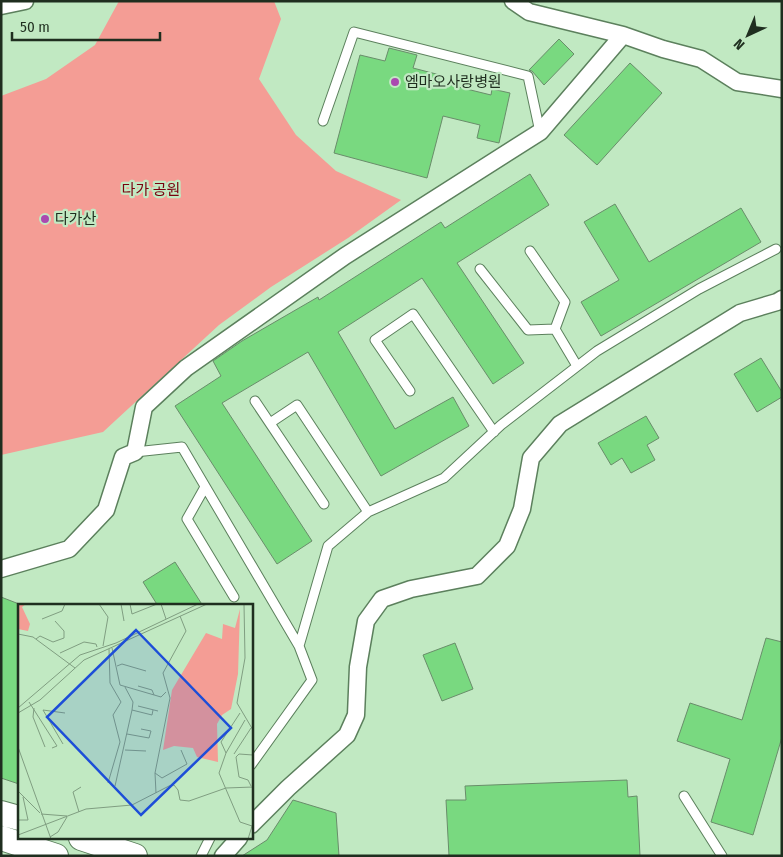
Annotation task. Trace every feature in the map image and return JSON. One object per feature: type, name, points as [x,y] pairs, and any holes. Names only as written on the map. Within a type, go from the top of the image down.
[{"type":"street","points":[[1,6],[25,1]]},
{"type":"street","points":[[513,1],[529,12],[623,35],[664,49],[701,58],[737,82],[782,88]]},
{"type":"street","points":[[1,569],[69,549],[106,510],[123,457],[135,452],[144,407],[186,368],[345,256],[540,132],[623,35]]},
{"type":"street","points":[[252,824],[288,788],[347,735],[356,715],[358,666],[366,621],[382,599],[410,590],[477,576],[507,546],[522,509],[530,458],[560,424],[740,312],[782,299]]},
{"type":"street","points":[[1,813],[18,818]]},
{"type":"street","points":[[1,838],[56,856]]},
{"type":"street","points":[[86,840],[135,856]]},
{"type":"street","points":[[223,856],[237,840]]},
{"type":"lane","points":[[323,121],[354,32],[528,76],[540,132]]},
{"type":"lane","points":[[298,646],[328,546],[368,512],[444,478],[494,432],[597,351],[699,289],[776,249]]},
{"type":"lane","points":[[530,251],[565,302],[555,329]]},
{"type":"lane","points":[[480,269],[528,330],[555,329]]},
{"type":"lane","points":[[410,391],[375,340],[413,314],[494,432]]},
{"type":"lane","points":[[555,329],[577,366]]},
{"type":"lane","points":[[255,401],[324,504]]},
{"type":"lane","points":[[270,422],[297,405],[368,512]]},
{"type":"lane","points":[[135,452],[182,447],[298,646],[312,680],[252,764]]},
{"type":"lane","points":[[205,487],[187,519],[234,597]]},
{"type":"lane","points":[[684,796],[722,856]]},
{"type":"lane","points":[[201,856],[209,840]]},
{"type":"green space","name":"다가 공원","points":[[119,1],[274,1],[281,19],[259,79],[296,135],[336,171],[401,200],[348,238],[271,287],[219,325],[103,432],[1,455],[1,96],[46,79],[95,45]]},
{"type":"building","points":[[559,39],[574,54],[544,85],[529,70]]},
{"type":"building","points":[[389,48],[417,55],[413,68],[440,75],[438,82],[491,95],[492,89],[510,93],[499,143],[477,138],[480,125],[443,116],[427,178],[334,153],[360,55],[385,61]]},
{"type":"building","points":[[630,63],[662,93],[597,165],[564,135]]},
{"type":"building","points":[[530,174],[549,205],[457,263],[524,363],[493,384],[422,278],[338,332],[395,429],[453,397],[469,426],[381,476],[308,352],[222,403],[312,541],[277,564],[175,406],[221,376],[213,361],[242,341],[318,297],[319,300],[441,222],[445,228]]},
{"type":"building","points":[[615,204],[649,262],[741,208],[761,242],[601,336],[581,302],[619,280],[584,222]]},
{"type":"building","points":[[761,358],[782,392],[782,397],[757,412],[734,374]]},
{"type":"building","points":[[646,416],[659,438],[647,445],[655,460],[631,473],[622,458],[611,465],[598,443]]},
{"type":"building","points":[[175,562],[202,604],[157,604],[143,582]]},
{"type":"building","points":[[1,597],[19,604],[18,784],[1,778]]},
{"type":"building","points":[[766,638],[782,642],[782,737],[753,835],[711,822],[730,759],[677,741],[690,703],[742,720]]},
{"type":"building","points":[[455,643],[473,689],[442,701],[423,655]]},
{"type":"building","points":[[627,780],[628,797],[637,796],[640,856],[449,856],[446,800],[466,800],[465,786]]},
{"type":"building","points":[[293,800],[336,813],[339,856],[242,856],[267,840]]},
{"type":"place","name":"엠마오사랑병원","points":[[395,82]]},
{"type":"place","name":"다가산","points":[[45,219]]}]
